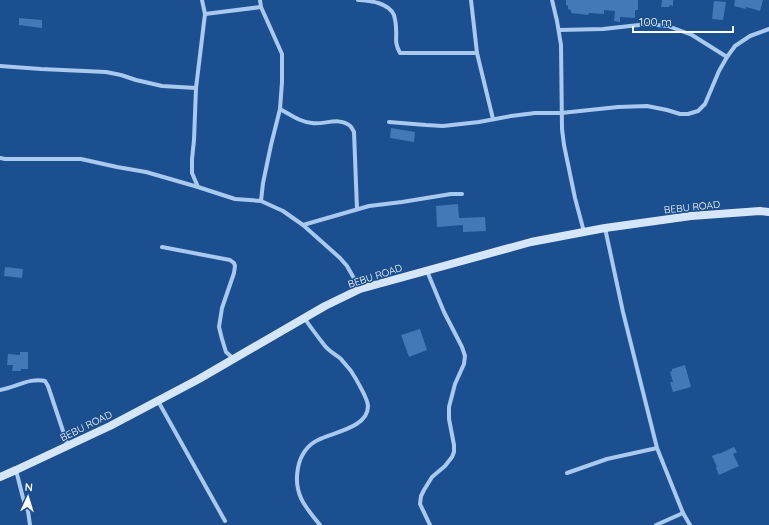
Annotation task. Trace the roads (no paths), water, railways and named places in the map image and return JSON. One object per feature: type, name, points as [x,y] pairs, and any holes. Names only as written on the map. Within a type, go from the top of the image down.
[{"type":"street","points":[[198,187],[192,173],[192,159],[196,88],[205,14],[202,0]]},
{"type":"street","points":[[260,0],[261,7],[282,54],[280,109],[271,145],[262,201]]},
{"type":"street","points":[[358,0],[386,6],[394,15],[396,45],[400,53],[476,53]]},
{"type":"street","points":[[471,0],[476,53],[493,119]]},
{"type":"street","points":[[552,0],[559,30],[561,113],[564,145],[584,232]]},
{"type":"street","points":[[205,14],[261,7]]},
{"type":"street","points":[[559,30],[603,29],[648,24],[668,26],[692,35],[727,57]]},
{"type":"street","points":[[389,122],[443,126],[535,113],[561,113],[618,107],[647,106],[680,114],[688,114],[698,111],[705,104],[719,71],[735,46],[750,36],[769,28]]},
{"type":"street","points":[[0,66],[106,72],[162,86],[196,88]]},
{"type":"street","points":[[280,109],[300,120],[313,124],[344,122],[350,125],[354,132],[357,209]]},
{"type":"street","points":[[0,158],[81,159],[146,172],[235,199],[262,201],[283,211],[303,225],[340,258],[347,266],[360,290]]},
{"type":"street","points":[[303,225],[368,206],[451,194],[462,194]]},
{"type":"street","name":"BEBU ROAD","points":[[0,477],[110,426],[199,379],[305,319],[325,306],[360,290],[531,242],[605,228],[691,216],[760,211],[769,212]]},
{"type":"street","points":[[605,228],[623,312],[657,448],[682,513],[690,525]]},
{"type":"street","points":[[162,247],[230,260],[234,263],[234,273],[222,308],[219,327],[226,352],[234,359]]},
{"type":"street","points":[[427,270],[444,312],[465,356],[464,364],[455,384],[449,407],[449,419],[454,452],[452,458],[445,466],[432,477],[420,496],[420,504],[430,525]]},
{"type":"street","points":[[305,319],[326,347],[350,370],[364,394],[368,406],[365,417],[356,424],[317,440],[305,449],[299,462],[296,476],[299,492],[304,505],[320,525]]},
{"type":"street","points":[[0,390],[32,381],[45,381],[68,446]]},
{"type":"street","points":[[158,401],[225,521]]},
{"type":"street","points":[[567,473],[607,459],[657,448]]},
{"type":"street","points":[[16,470],[28,511],[30,525]]},
{"type":"street","points":[[656,525],[682,513]]}]
